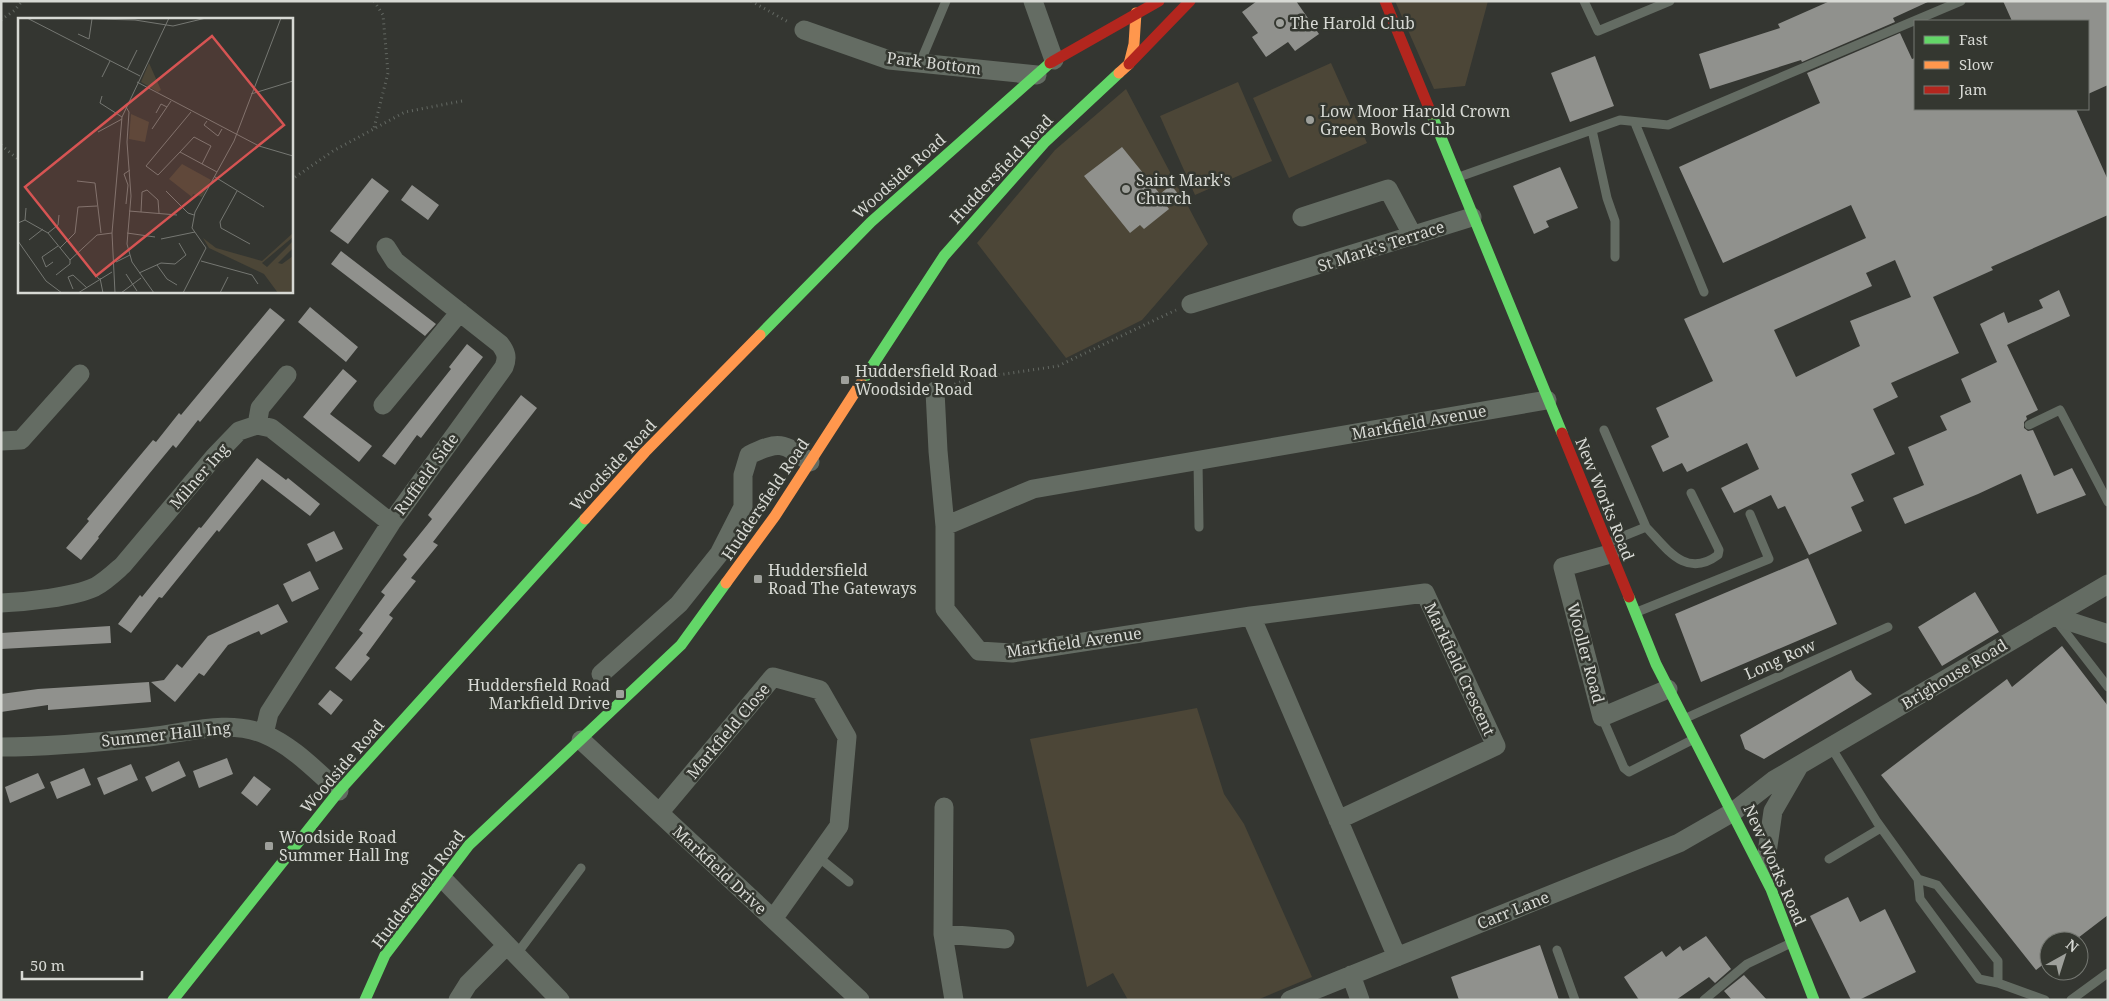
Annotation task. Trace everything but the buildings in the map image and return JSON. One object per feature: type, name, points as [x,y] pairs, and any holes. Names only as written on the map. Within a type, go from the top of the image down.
[{"type":"main road","points":[[1129,64],[1134,44],[1136,13],[1159,1]]},
{"type":"main road","name":"Huddersfield Road","points":[[365,1000],[385,955],[469,845],[681,646],[775,516],[944,256],[1044,143],[1129,64],[1190,1]]},
{"type":"main road","name":"New Works Road","points":[[1385,1],[1656,664],[1771,889],[1814,1000]]},
{"type":"main road","name":"Woodside Road","points":[[173,1000],[339,791],[659,438],[872,222],[1054,60],[1136,13]]},
{"type":"street","points":[[1033,1],[1054,60]]},
{"type":"street","name":"Park Bottom","points":[[804,30],[889,60],[1038,75]]},
{"type":"street","points":[[1302,216],[1388,189],[1412,236]]},
{"type":"street","name":"St Mark's Terrace","points":[[1192,304],[1472,217]]},
{"type":"street","name":"Ruffield Side","points":[[264,734],[269,713],[391,523],[506,361],[504,350],[500,344],[396,261],[386,247]]},
{"type":"street","points":[[383,405],[460,312]]},
{"type":"street","points":[[1,441],[21,440],[80,374]]},
{"type":"street","points":[[287,375],[260,408],[257,425],[271,428],[391,523]]},
{"type":"street","points":[[935,391],[945,526]]},
{"type":"street","name":"Markfield Avenue","points":[[1251,616],[1012,652],[979,651],[945,609],[945,526],[1033,489],[1547,400]]},
{"type":"street","name":"Milner Ing","points":[[1,603],[69,594],[94,587],[109,578],[123,565],[214,457],[239,431],[257,425]]},
{"type":"street","points":[[601,674],[679,604],[719,554],[743,508],[744,475],[749,455],[770,445],[788,446],[810,462]]},
{"type":"street","name":"Wooller Road","points":[[1608,548],[1563,567],[1602,718],[1668,689]]},
{"type":"street","name":"Brighouse Road","points":[[1733,812],[1774,780],[2108,584]]},
{"type":"street","name":"Markfield Crescent","points":[[1251,616],[1425,593],[1496,746],[1338,820]]},
{"type":"street","points":[[1251,616],[1397,957]]},
{"type":"street","points":[[2053,616],[2108,634]]},
{"type":"street","name":"Markfield Close","points":[[659,813],[773,677],[820,690],[848,737],[839,826],[773,919]]},
{"type":"street","name":"Summer Hall Ing","points":[[1,748],[148,737],[232,726],[264,734],[296,752],[339,791]]},
{"type":"street","name":"Markfield Drive","points":[[581,740],[860,1000]]},
{"type":"street","name":"Brighouse Road","points":[[1771,889],[1767,853],[1773,811],[1800,765]]},
{"type":"street","points":[[944,807],[943,934],[954,1000]]},
{"type":"street","name":"Carr Lane","points":[[1290,1000],[1679,843],[1733,812]]},
{"type":"street","points":[[443,879],[560,1000]]},
{"type":"street","points":[[943,934],[1005,939]]},
{"type":"street","points":[[458,1000],[468,984],[512,950]]},
{"type":"street","points":[[1351,975],[1360,1000]]},
{"type":"lane","points":[[920,63],[946,1]]},
{"type":"lane","points":[[1584,1],[1598,31],[1670,1]]},
{"type":"lane","points":[[1916,20],[1960,1]]},
{"type":"lane","points":[[1456,178],[1620,120],[1668,126],[1914,21]]},
{"type":"lane","points":[[1636,123],[1704,292]]},
{"type":"lane","points":[[1592,130],[1607,198],[1615,221],[1614,257]]},
{"type":"lane","points":[[2029,425],[2060,410],[2108,502]]},
{"type":"lane","points":[[1604,430],[1646,527],[1667,550],[1684,562],[1697,566],[1709,562],[1718,555],[1719,550],[1691,492]]},
{"type":"lane","points":[[1198,461],[1198,527]]},
{"type":"lane","points":[[1635,613],[1769,559],[1750,514]]},
{"type":"lane","points":[[1608,548],[1646,527]]},
{"type":"lane","points":[[2053,616],[2108,687]]},
{"type":"lane","name":"Long Row","points":[[1684,719],[1888,627]]},
{"type":"lane","points":[[1602,718],[1624,768],[1628,772],[1694,738]]},
{"type":"lane","points":[[1831,747],[1881,828],[1918,879],[1920,900],[1979,978],[2046,1000]]},
{"type":"lane","points":[[1829,859],[1881,828]]},
{"type":"lane","points":[[817,856],[849,882]]},
{"type":"lane","points":[[512,950],[581,868]]},
{"type":"lane","points":[[1918,879],[1937,885],[1977,933],[1998,961],[1998,983]]},
{"type":"lane","points":[[1704,1000],[1747,964],[1792,943]]},
{"type":"lane","points":[[1557,950],[1575,1000]]},
{"type":"lane","points":[[2071,1000],[2108,973]]},
{"type":"path","points":[[1,20],[15,10],[22,1]]},
{"type":"path","points":[[373,129],[388,73],[383,15],[374,1]]},
{"type":"path","points":[[751,1],[804,30]]},
{"type":"path","points":[[292,179],[333,151],[404,112],[462,101]]},
{"type":"path","points":[[1,146],[18,159]]},
{"type":"path","points":[[935,391],[965,380],[1058,366],[1169,312],[1192,304]]},
{"type":"shaded area","points":[[1395,1],[1488,1],[1465,86],[1434,89]]},
{"type":"shaded area","name":"Low Moor Harold Crown Green Bowls Club","points":[[1331,63],[1367,143],[1289,178],[1253,98]]},
{"type":"shaded area","points":[[1238,82],[1272,161],[1195,195],[1160,116]]},
{"type":"shaded area","points":[[1126,89],[1208,244],[1142,320],[1066,358],[977,243],[1055,150]]},
{"type":"shaded area","points":[[1197,708],[1224,794],[1244,824],[1312,977],[1257,1000],[1128,1000],[1113,973],[1087,987],[1030,739]]},
{"type":"traffic: fast","points":[[760,335],[871,222],[1050,63]]},
{"type":"traffic: fast","points":[[861,383],[944,256],[1044,143],[1119,73]]},
{"type":"traffic: fast","points":[[1431,113],[1562,433]]},
{"type":"traffic: fast","points":[[173,1000],[339,791],[585,519]]},
{"type":"traffic: fast","points":[[365,1000],[385,955],[469,845],[681,645],[726,583]]},
{"type":"traffic: fast","points":[[1629,597],[1656,664],[1771,889],[1814,1000]]},
{"type":"traffic: slow","points":[[1119,73],[1129,64],[1134,44],[1136,13]]},
{"type":"traffic: slow","points":[[585,519],[645,452],[760,335]]},
{"type":"traffic: slow","points":[[726,583],[775,516],[861,383]]},
{"type":"traffic: jam","points":[[1050,63],[1159,1]]},
{"type":"traffic: jam","points":[[1129,64],[1190,1]]},
{"type":"traffic: jam","points":[[1385,1],[1431,113]]},
{"type":"traffic: jam","points":[[1562,433],[1629,597]]},
{"type":"place","name":"The Harold Club","points":[[1280,23]]},
{"type":"place","name":"Low Moor Harold Crown Green Bowls Club","points":[[1310,120]]},
{"type":"place","name":"Saint Mark's Church","points":[[1126,189]]},
{"type":"place","name":"Huddersfield Road Woodside Road","points":[[845,380]]},
{"type":"place","name":"Huddersfield Road The Gateways","points":[[758,579]]},
{"type":"place","name":"Huddersfield Road Markfield Drive","points":[[620,694]]},
{"type":"place","name":"Woodside Road Summer Hall Ing","points":[[269,846]]}]
